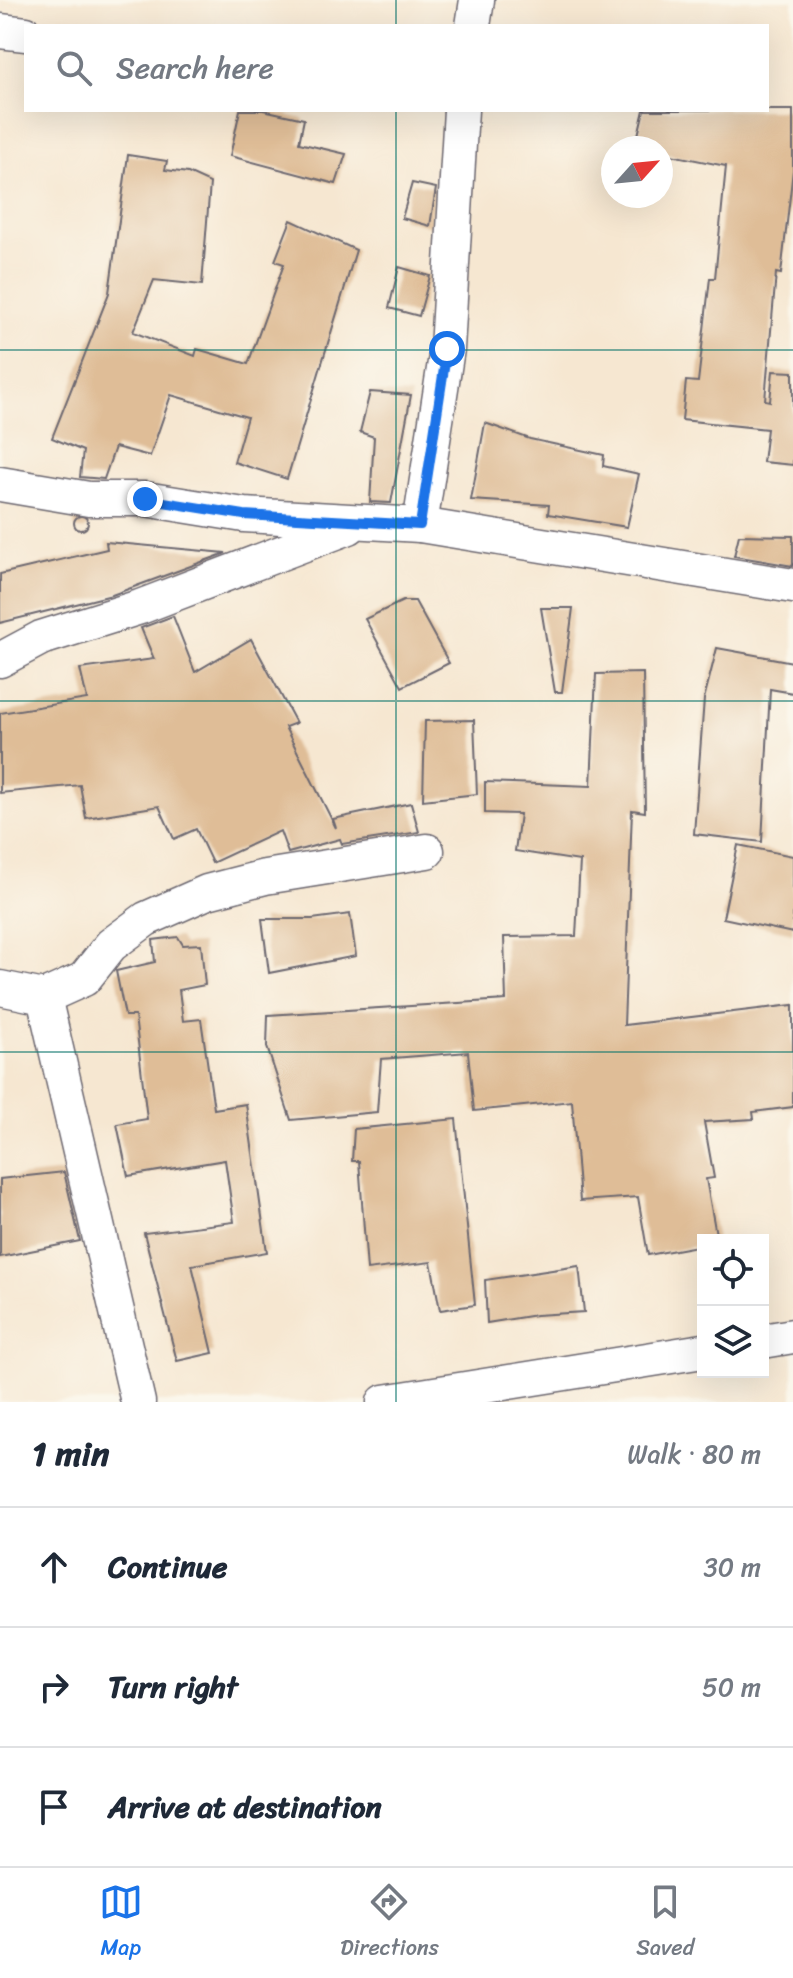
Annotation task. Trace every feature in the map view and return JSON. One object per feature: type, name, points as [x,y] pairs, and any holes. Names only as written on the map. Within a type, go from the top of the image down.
[{"type":"street","points":[[473,24],[477,0]]},
{"type":"street","points":[[0,31],[24,34]]},
{"type":"street","points":[[420,525],[447,349],[461,112]]},
{"type":"street","points":[[0,484],[89,499],[145,499],[244,515],[420,525],[793,586]]},
{"type":"street","points":[[0,660],[41,638],[140,607],[360,523]]},
{"type":"street","points":[[0,988],[44,997],[84,979],[111,945],[146,919],[207,892],[265,877],[427,851]]},
{"type":"street","points":[[44,997],[138,1402]]},
{"type":"street","points":[[769,1340],[793,1336]]},
{"type":"street","points":[[384,1402],[697,1352]]},
{"type":"building","points":[[793,110],[793,170],[781,274],[776,273],[765,400],[770,401],[773,371],[793,372],[793,465],[763,462],[767,429],[682,420],[686,381],[698,382],[710,278],[715,278],[726,166],[673,155],[673,136],[638,136],[644,112]]},
{"type":"building","points":[[240,112],[272,112],[304,119],[299,143],[346,154],[336,184],[230,156]]},
{"type":"building","points":[[128,155],[167,161],[165,170],[188,173],[210,183],[202,285],[154,280],[133,332],[195,356],[197,349],[248,364],[284,264],[275,261],[291,220],[356,250],[287,479],[234,462],[247,417],[171,395],[150,456],[115,447],[104,479],[80,477],[83,451],[52,438],[109,293]]},
{"type":"building","points":[[412,183],[436,188],[430,226],[402,218]]},
{"type":"building","points":[[399,267],[430,276],[419,316],[389,308]]},
{"type":"building","points":[[370,392],[411,395],[391,503],[370,502],[374,437],[360,432]]},
{"type":"building","points":[[485,423],[530,439],[604,455],[603,466],[639,474],[627,527],[548,514],[549,505],[471,500]]},
{"type":"building","points":[[81,516],[88,523],[81,530],[74,523]]},
{"type":"building","points":[[739,535],[793,536],[793,566],[734,556]]},
{"type":"building","points":[[106,542],[226,553],[112,595],[0,623],[0,574],[107,549]]},
{"type":"building","points":[[403,601],[415,601],[449,663],[402,687],[365,619]]},
{"type":"building","points":[[541,608],[573,608],[562,692],[555,692]]},
{"type":"building","points":[[173,616],[195,672],[251,639],[296,723],[285,727],[336,828],[333,819],[411,803],[419,832],[342,844],[340,839],[288,853],[280,831],[212,863],[196,829],[174,839],[159,806],[86,818],[80,785],[0,793],[0,713],[87,699],[80,669],[154,659],[141,628]]},
{"type":"building","points":[[717,648],[793,662],[793,693],[770,689],[762,842],[694,834],[704,699]]},
{"type":"building","points":[[643,673],[645,812],[632,810],[624,1025],[793,1005],[793,1107],[753,1112],[754,1119],[704,1122],[714,1178],[706,1179],[716,1234],[697,1234],[697,1246],[648,1255],[638,1197],[580,1201],[572,1101],[474,1111],[468,1052],[381,1059],[377,1112],[291,1120],[267,1047],[268,1015],[506,1000],[504,937],[576,936],[580,861],[515,851],[520,814],[485,813],[485,782],[591,786],[596,674]]},
{"type":"building","points":[[474,720],[477,794],[423,800],[425,721]]},
{"type":"building","points":[[738,845],[793,856],[793,933],[723,918]]},
{"type":"building","points":[[350,914],[356,956],[269,973],[262,919],[312,919]]},
{"type":"building","points":[[178,937],[183,945],[201,944],[205,985],[179,990],[183,1021],[201,1019],[214,1109],[246,1104],[267,1252],[192,1265],[213,1353],[177,1361],[144,1233],[234,1222],[225,1160],[128,1176],[117,1124],[147,1119],[135,1016],[125,1016],[116,971],[155,962],[153,940]]},
{"type":"building","points":[[456,1119],[475,1305],[440,1310],[431,1262],[367,1270],[359,1161],[352,1161],[354,1129]]},
{"type":"building","points":[[64,1172],[80,1241],[0,1257],[0,1179]]},
{"type":"building","points":[[579,1266],[584,1312],[536,1315],[487,1323],[485,1280]]},
{"type":"route","points":[[145,499],[244,515],[420,525],[447,349]]}]
